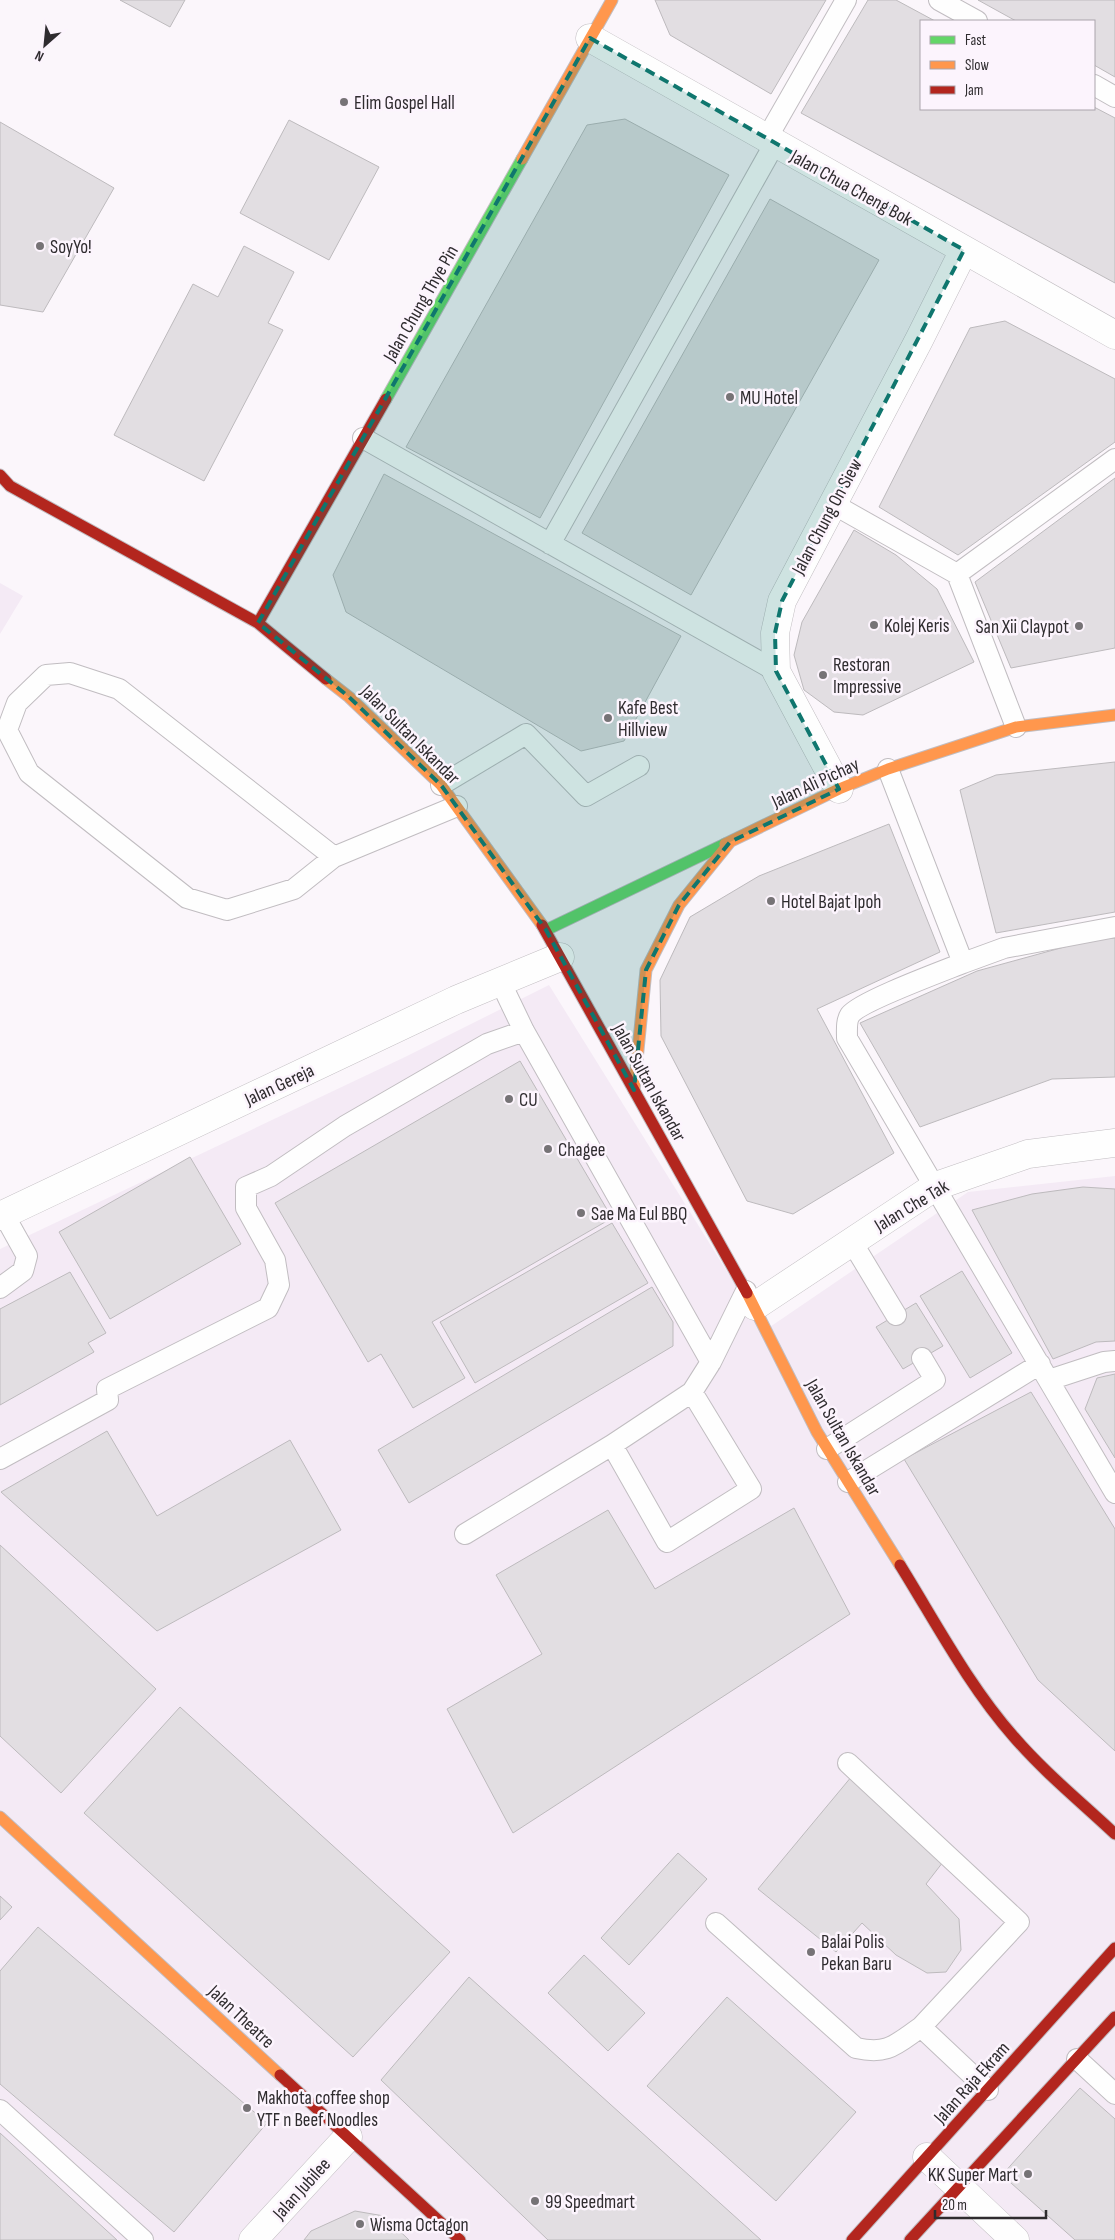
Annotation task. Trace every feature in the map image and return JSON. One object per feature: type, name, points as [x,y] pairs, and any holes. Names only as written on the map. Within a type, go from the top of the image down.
[{"type":"main road","name":"Jalan Chung Thye Pin","points":[[258,623],[612,0]]},
{"type":"main road","name":"Jalan Sultan Iskandar","points":[[0,475],[5,486],[258,623],[349,697],[441,786],[546,930],[751,1299],[817,1432],[986,1702],[1013,1736],[1041,1766],[1115,1834]]},
{"type":"main road","name":"Jalan Ali Pichay","points":[[546,930],[839,789],[888,769],[1016,726],[1115,715]]},
{"type":"main road","points":[[634,1090],[646,970],[679,905],[730,842]]},
{"type":"main road","name":"Jalan Theatre","points":[[0,1817],[460,2240]]},
{"type":"main road","name":"Jalan Raja Ekram","points":[[852,2240],[1115,1948]]},
{"type":"main road","points":[[910,2240],[1115,2017]]},
{"type":"street","name":"Jalan Chua Cheng Bok","points":[[590,38],[1115,335]]},
{"type":"street","name":"Jalan Chung On Siew","points":[[839,789],[776,671],[775,632],[782,600],[915,348],[964,250]]},
{"type":"street","name":"Jalan Gereja","points":[[2,1215],[456,1000],[560,957]]},
{"type":"street","name":"Jalan Che Tak","points":[[751,1299],[852,1242],[936,1186],[1028,1154],[1115,1144]]},
{"type":"street","name":"Jalan Jubilee","points":[[253,2240],[348,2137]]},
{"type":"street","points":[[927,2157],[1015,2240]]},
{"type":"lane","points":[[550,544],[771,141],[846,0]]},
{"type":"lane","points":[[938,0],[975,20]]},
{"type":"lane","points":[[1095,86],[1115,97]]},
{"type":"lane","points":[[363,438],[776,671]]},
{"type":"lane","points":[[957,574],[1115,459]]},
{"type":"lane","points":[[832,504],[957,574],[1016,726]]},
{"type":"lane","points":[[334,857],[119,689],[70,673],[46,675],[17,703],[7,730],[28,773],[186,898],[227,910],[294,889],[334,857],[456,806]]},
{"type":"lane","points":[[441,786],[526,734],[586,796],[640,766]]},
{"type":"lane","points":[[888,769],[963,963]]},
{"type":"lane","points":[[1115,927],[1004,948],[963,963],[866,1004],[850,1015],[847,1026],[847,1038],[936,1186],[1115,1493]]},
{"type":"lane","points":[[500,981],[524,1031],[711,1362]]},
{"type":"lane","points":[[0,1459],[108,1400],[106,1389],[268,1308],[279,1285],[275,1260],[246,1208],[246,1187],[271,1176],[345,1126],[487,1044],[524,1031]]},
{"type":"lane","points":[[0,1288],[23,1271],[27,1256],[2,1215]]},
{"type":"lane","points":[[852,1242],[896,1315]]},
{"type":"lane","points":[[465,1534],[612,1446],[692,1392],[751,1299]]},
{"type":"lane","points":[[827,1449],[935,1380],[922,1358]]},
{"type":"lane","points":[[848,1482],[1044,1372],[1115,1361]]},
{"type":"lane","points":[[612,1446],[667,1542],[751,1489],[692,1392]]},
{"type":"lane","points":[[716,1923],[856,2048],[871,2051],[886,2050],[921,2028],[1019,1922],[848,1763]]},
{"type":"lane","points":[[921,2028],[988,2090]]},
{"type":"lane","points":[[1077,2059],[1115,2094]]},
{"type":"lane","points":[[0,2110],[143,2240]]},
{"type":"highlighted area","points":[[590,38],[964,250],[782,601],[775,633],[776,671],[839,789],[730,842],[679,905],[646,970],[634,1090],[546,930],[441,785],[349,697],[258,623]]},
{"type":"shaded area","points":[[0,583],[23,596],[0,634]]},
{"type":"shaded area","points":[[549,985],[764,1331],[968,1192],[1115,1176],[1115,2240],[0,2240],[0,1249],[405,1057]]},
{"type":"building","points":[[120,0],[185,0],[170,27]]},
{"type":"building","points":[[655,0],[826,0],[771,94],[670,35]]},
{"type":"building","points":[[868,0],[896,0],[933,20],[920,20],[920,110],[1095,110],[1095,108],[1115,118],[1115,283],[801,113]]},
{"type":"building","points":[[978,0],[1115,0],[1115,77],[1095,66],[1095,20],[1014,20]]},
{"type":"building","points":[[625,119],[729,175],[540,518],[406,447],[587,125]]},
{"type":"building","points":[[289,120],[379,167],[329,260],[240,213]]},
{"type":"building","name":"SoyYo!","points":[[0,122],[114,188],[43,312],[0,305]]},
{"type":"building","name":"MU Hotel","points":[[770,199],[879,260],[691,595],[582,533]]},
{"type":"building","points":[[244,246],[294,272],[268,323],[283,330],[204,481],[114,435],[193,284],[218,297]]},
{"type":"building","points":[[1005,321],[1115,379],[1115,442],[958,555],[879,507],[970,328]]},
{"type":"building","points":[[384,474],[681,636],[624,741],[581,751],[346,612],[333,575]]},
{"type":"building","points":[[1115,478],[1115,648],[1011,668],[975,582]]},
{"type":"building","points":[[854,530],[896,555],[937,589],[974,662],[863,715],[834,712],[804,690],[794,655],[802,622]]},
{"type":"building","points":[[1115,762],[1115,912],[996,933],[960,790],[996,775]]},
{"type":"building","points":[[889,824],[940,952],[817,1009],[894,1153],[793,1214],[747,1201],[661,1036],[660,980],[690,917],[759,876]]},
{"type":"building","points":[[1097,938],[1115,938],[1115,1077],[1052,1079],[920,1127],[860,1023],[977,971]]},
{"type":"building","points":[[520,1061],[612,1218],[432,1322],[465,1378],[413,1408],[381,1354],[368,1362],[275,1203]]},
{"type":"building","points":[[190,1157],[241,1244],[110,1319],[59,1232]]},
{"type":"building","points":[[1083,1187],[1115,1189],[1115,1341],[1096,1342],[1053,1359],[972,1210],[1032,1194]]},
{"type":"building","points":[[612,1223],[648,1283],[475,1383],[440,1322]]},
{"type":"building","points":[[962,1271],[1012,1353],[970,1378],[920,1296]]},
{"type":"building","points":[[70,1272],[106,1333],[88,1343],[94,1352],[0,1405],[0,1309]]},
{"type":"building","points":[[652,1287],[673,1322],[673,1346],[409,1503],[378,1450]]},
{"type":"building","points":[[916,1303],[943,1346],[903,1369],[876,1327]]},
{"type":"building","points":[[1115,1374],[1115,1458],[1085,1409],[1097,1378]]},
{"type":"building","points":[[1031,1392],[1115,1529],[1115,1751],[1038,1680],[904,1459]]},
{"type":"building","points":[[107,1431],[157,1516],[290,1440],[341,1530],[157,1631],[1,1492]]},
{"type":"building","points":[[794,1508],[850,1614],[513,1833],[447,1709],[542,1654],[496,1575],[608,1510],[655,1589]]},
{"type":"building","points":[[0,1545],[156,1689],[61,1793],[0,1736]]},
{"type":"building","points":[[180,1707],[450,1952],[353,2057],[84,1813]]},
{"type":"building","points":[[852,1776],[943,1862],[926,1884],[959,1919],[961,1950],[946,1972],[927,1973],[896,1955],[862,1923],[836,1952],[758,1889]]},
{"type":"building","points":[[678,1853],[707,1879],[629,1965],[601,1938]]},
{"type":"building","points":[[0,1896],[12,1907],[0,1920]]},
{"type":"building","points":[[38,1927],[267,2123],[174,2232],[0,2084],[0,1971]]},
{"type":"building","points":[[584,1955],[645,2013],[608,2051],[548,1993]]},
{"type":"building","points":[[469,1977],[761,2240],[548,2240],[381,2080]]},
{"type":"building","points":[[727,1997],[856,2112],[776,2201],[647,2086]]},
{"type":"building","points":[[1080,2088],[1115,2119],[1115,2240],[1075,2240],[1002,2175]]},
{"type":"building","points":[[0,2133],[117,2240],[0,2240]]},
{"type":"building","name":"Wisma Octagon","points":[[355,2211],[384,2216],[409,2240],[304,2240],[311,2231]]},
{"type":"traffic: fast","points":[[386,399],[522,159]]},
{"type":"traffic: fast","points":[[546,930],[725,844]]},
{"type":"traffic: slow","points":[[522,159],[612,0]]},
{"type":"traffic: slow","points":[[326,679],[349,697],[441,785],[542,925]]},
{"type":"traffic: slow","points":[[725,844],[839,789],[888,769],[1016,727],[1115,715]]},
{"type":"traffic: slow","points":[[634,1090],[646,970],[679,905],[730,842]]},
{"type":"traffic: slow","points":[[747,1293],[817,1432],[900,1565]]},
{"type":"traffic: slow","points":[[0,1817],[280,2075]]},
{"type":"traffic: jam","points":[[258,623],[386,399]]},
{"type":"traffic: jam","points":[[0,475],[10,486],[258,623],[326,679]]},
{"type":"traffic: jam","points":[[542,925],[747,1293]]},
{"type":"traffic: jam","points":[[900,1565],[982,1697],[1014,1737],[1038,1762],[1115,1834]]},
{"type":"traffic: jam","points":[[852,2240],[1115,1948]]},
{"type":"traffic: jam","points":[[910,2240],[1115,2017]]},
{"type":"traffic: jam","points":[[280,2075],[460,2240]]},
{"type":"place","name":"Elim Gospel Hall","points":[[344,102]]},
{"type":"place","name":"SoyYo!","points":[[40,246]]},
{"type":"place","name":"MU Hotel","points":[[730,397]]},
{"type":"place","name":"Kolej Keris","points":[[874,625]]},
{"type":"place","name":"San Xii Claypot","points":[[1079,626]]},
{"type":"place","name":"Restoran Impressive","points":[[823,675]]},
{"type":"place","name":"Kafe Best Hillview","points":[[608,718]]},
{"type":"place","name":"Hotel Bajat Ipoh","points":[[771,901]]},
{"type":"place","name":"CU","points":[[509,1099]]},
{"type":"place","name":"Chagee","points":[[548,1149]]},
{"type":"place","name":"Sae Ma Eul BBQ","points":[[581,1213]]},
{"type":"place","name":"Balai Polis Pekan Baru","points":[[811,1952]]},
{"type":"place","name":"Makhota coffee shop YTF n Beef Noodles","points":[[247,2108]]},
{"type":"place","name":"KK Super Mart","points":[[1028,2174]]},
{"type":"place","name":"99 Speedmart","points":[[535,2201]]},
{"type":"place","name":"Wisma Octagon","points":[[360,2224]]}]
